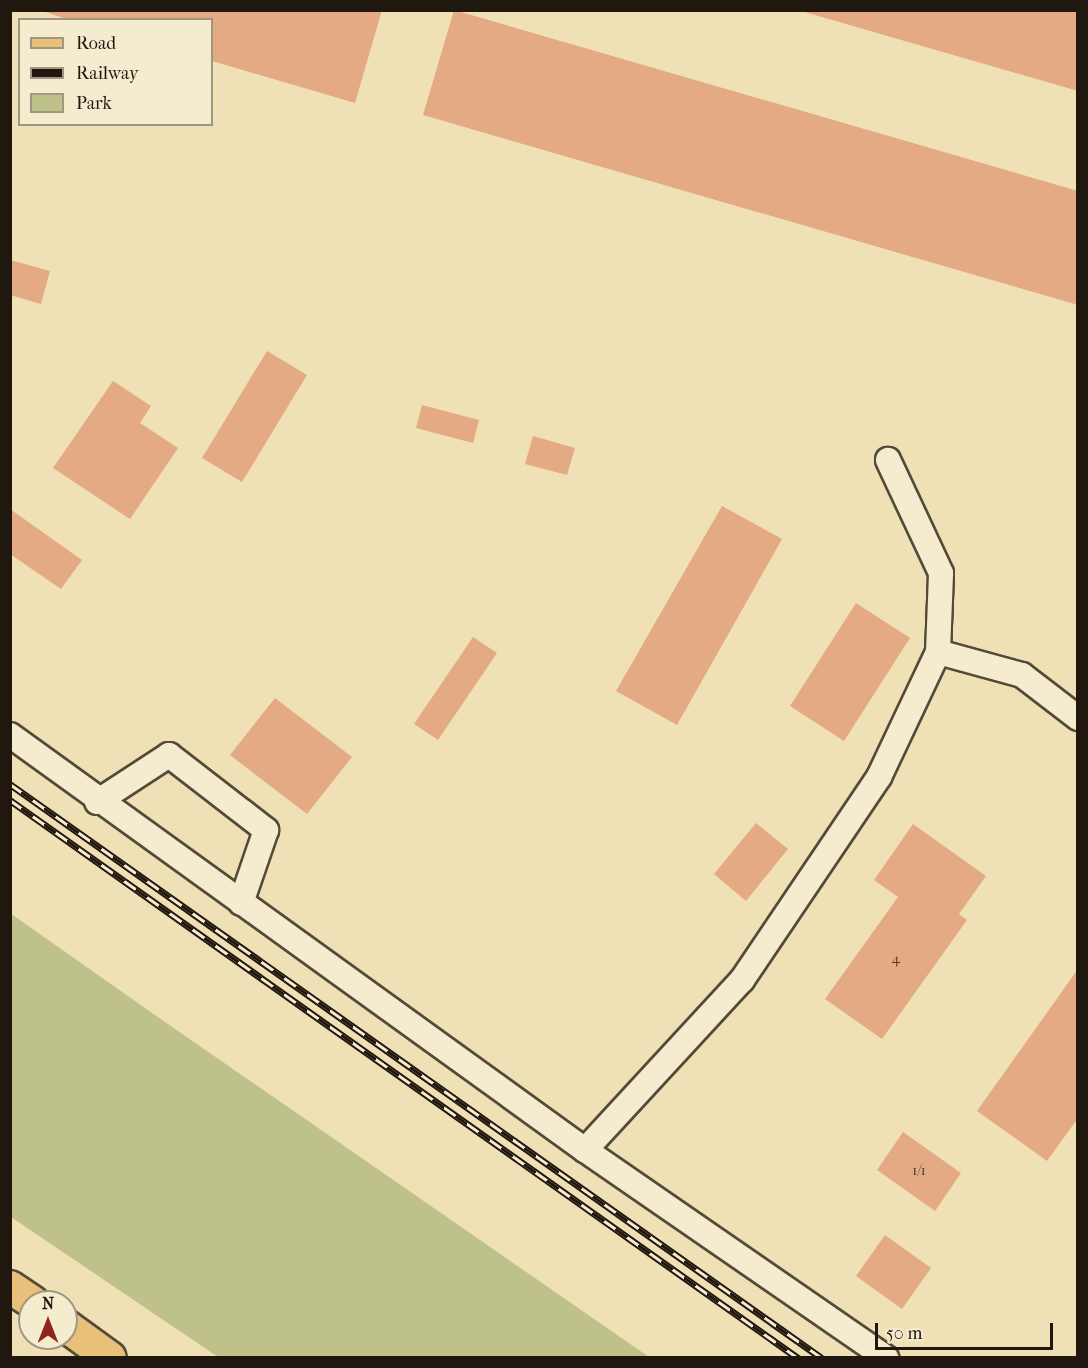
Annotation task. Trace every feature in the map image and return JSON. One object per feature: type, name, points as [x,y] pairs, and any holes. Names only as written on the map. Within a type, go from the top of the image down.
[{"type":"main road","points":[[78,1335],[110,1358]]},
{"type":"street","points":[[585,1150],[742,980],[879,777],[938,652],[941,573],[888,460]]},
{"type":"street","points":[[938,652],[1022,675],[1077,718]]},
{"type":"street","points":[[10,735],[97,802],[585,1150],[886,1358]]},
{"type":"street","points":[[97,802],[169,755],[266,830],[241,903]]},
{"type":"green space","points":[[10,913],[649,1357],[218,1357],[11,1217]]},
{"type":"building","points":[[40,10],[382,10],[355,103],[213,61],[213,18],[63,18]]},
{"type":"building","points":[[454,10],[1078,191],[1078,305],[423,115]]},
{"type":"building","points":[[801,10],[1078,10],[1078,91],[801,11]]},
{"type":"building","points":[[10,260],[50,271],[41,304],[10,295]]},
{"type":"building","points":[[267,351],[307,375],[242,482],[202,458]]},
{"type":"building","points":[[113,381],[151,406],[140,423],[178,448],[130,519],[53,468]]},
{"type":"building","points":[[422,405],[479,420],[473,443],[416,428]]},
{"type":"building","points":[[533,436],[575,448],[567,475],[525,464]]},
{"type":"building","points":[[722,506],[782,539],[677,725],[616,691]]},
{"type":"building","points":[[10,509],[82,560],[61,589],[10,554]]},
{"type":"building","points":[[856,603],[910,638],[844,741],[790,706]]},
{"type":"building","points":[[473,637],[497,653],[438,740],[414,724]]},
{"type":"building","points":[[275,698],[352,757],[307,814],[230,755]]},
{"type":"building","points":[[756,823],[788,849],[746,901],[714,874]]},
{"type":"building","points":[[913,824],[986,876],[959,914],[967,920],[882,1039],[825,999],[898,897],[874,880]]},
{"type":"building","points":[[1078,969],[1078,1118],[1047,1161],[977,1111]]},
{"type":"building","points":[[903,1132],[961,1173],[935,1211],[877,1170]]},
{"type":"building","points":[[885,1235],[931,1268],[902,1309],[856,1276]]},
{"type":"railway","points":[[10,784],[822,1358]]},
{"type":"railway","points":[[10,800],[798,1358]]}]
